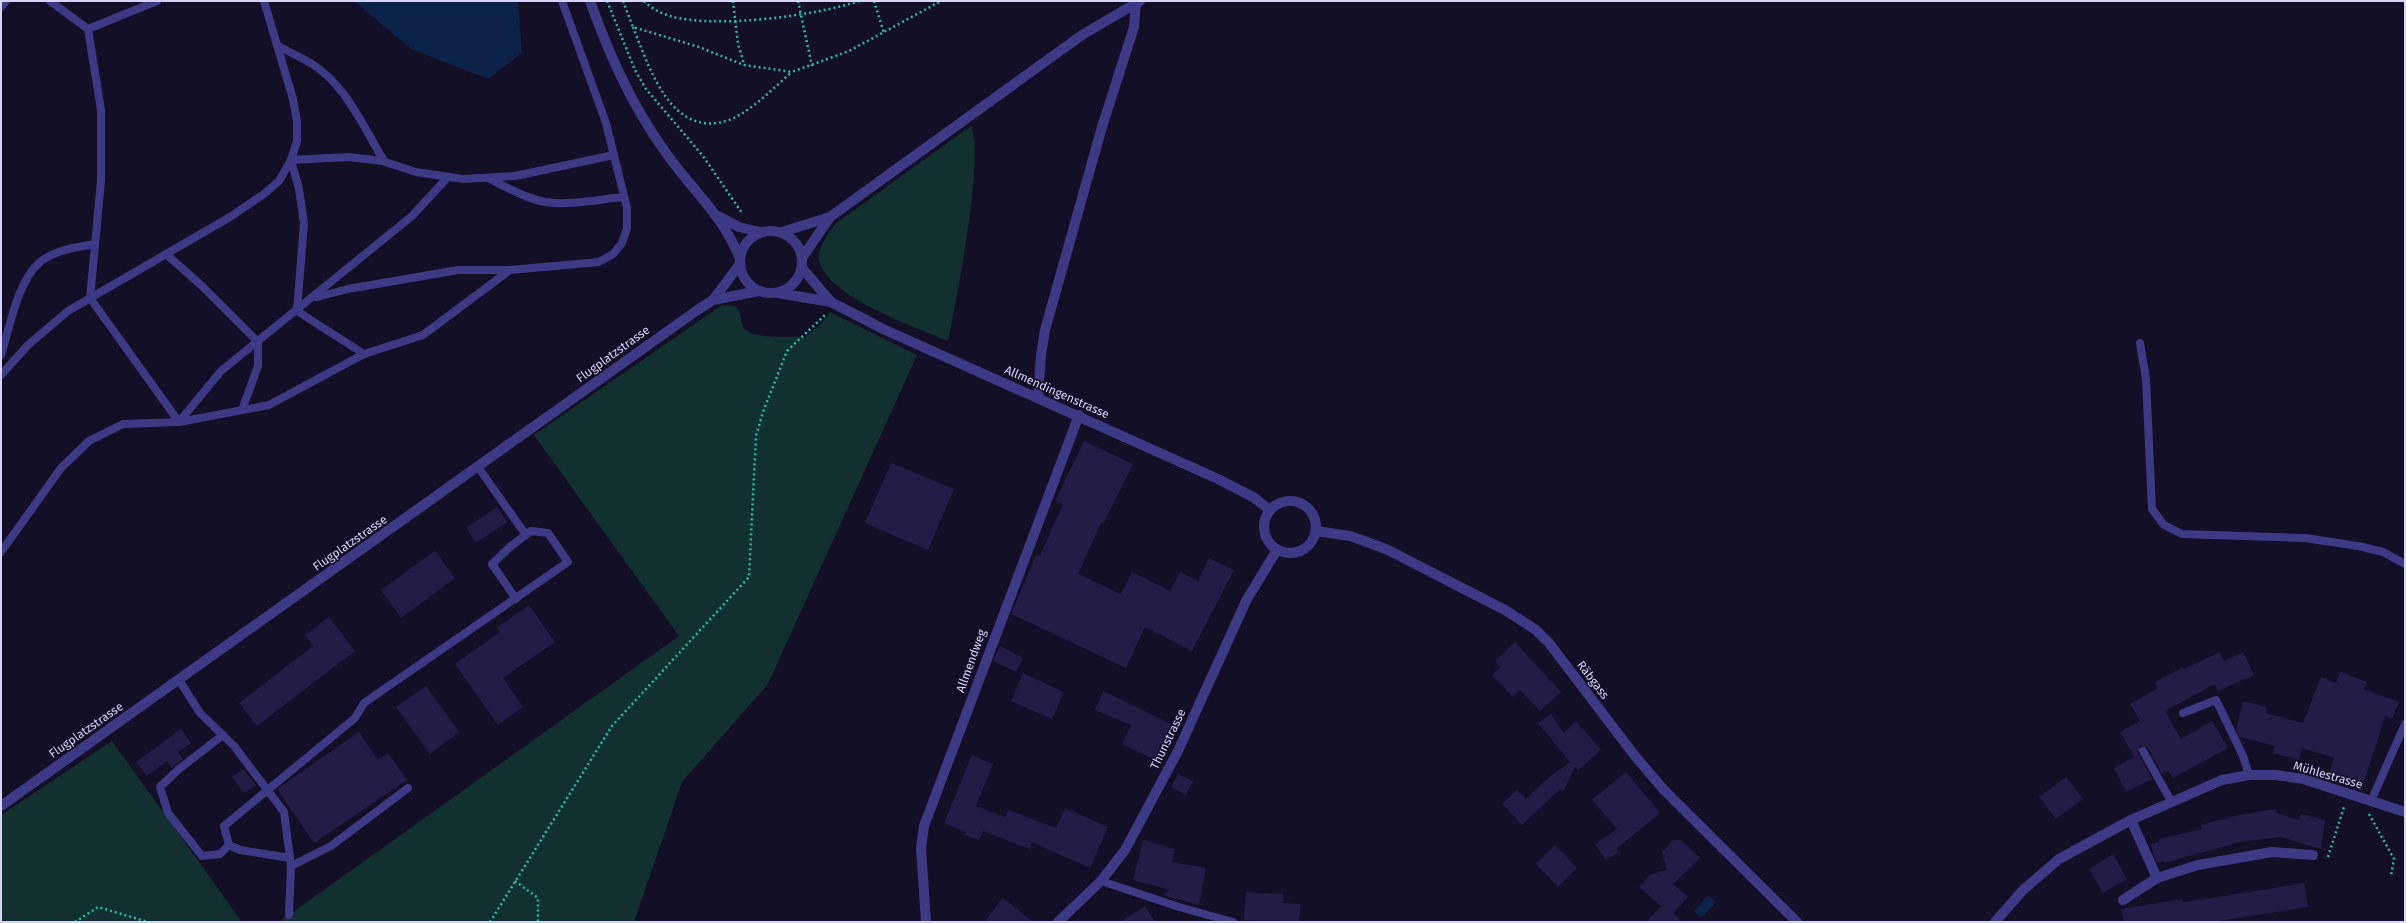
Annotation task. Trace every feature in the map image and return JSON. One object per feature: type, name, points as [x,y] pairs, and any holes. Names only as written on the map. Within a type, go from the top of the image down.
[{"type":"street","points":[[590,1],[614,63],[638,110],[678,169],[718,216],[740,261],[746,280],[759,291],[778,293],[796,281],[802,263],[830,217]]},
{"type":"street","points":[[718,216],[748,230],[760,232],[782,232],[830,217],[1082,35],[1133,3],[1134,27],[1106,112],[1045,330],[1041,355],[1038,398]]},
{"type":"street","points":[[740,261],[746,244],[760,232]]},
{"type":"street","points":[[782,232],[795,242],[802,263]]},
{"type":"street","name":"Flugplatzstrasse","points":[[1,806],[714,300],[740,261]]},
{"type":"street","name":"Allmendingenstrasse","points":[[802,263],[831,302]]},
{"type":"street","name":"Flugplatzstrasse","points":[[714,300],[759,291]]},
{"type":"street","name":"Allmendingenstrasse","points":[[778,293],[831,302],[884,329],[1079,415],[1238,489],[1270,510]]},
{"type":"street","name":"Allmendweg","points":[[926,922],[921,848],[924,826],[1079,415]]},
{"type":"street","points":[[1283,502],[1300,503],[1313,514],[1316,531],[1313,539],[1301,551],[1284,553],[1277,550],[1267,540],[1263,527],[1270,510],[1283,502]]},
{"type":"street","name":"Räbgass","points":[[1316,531],[1350,536],[1386,549],[1505,610],[1536,630],[1549,643],[1635,756],[1664,790],[1797,922]]},
{"type":"street","name":"Thunstrasse","points":[[1058,922],[1101,881],[1125,850],[1155,796],[1246,601],[1277,550]]},
{"type":"street","name":"Mühlestrasse","points":[[1994,922],[2040,874],[2076,849],[2171,801],[2222,780],[2248,775],[2276,775],[2303,779],[2348,795],[2405,812]]},
{"type":"street","points":[[2131,820],[2157,878]]},
{"type":"street","points":[[2123,900],[2157,878],[2198,865],[2272,852],[2313,855]]},
{"type":"lane","points":[[1,7],[6,1]]},
{"type":"lane","points":[[50,1],[88,29],[101,110],[101,181],[90,298],[179,422]]},
{"type":"lane","points":[[88,29],[157,1]]},
{"type":"lane","points":[[1,375],[28,344],[68,311],[166,254],[264,194],[279,181],[291,160],[296,141],[297,121],[293,99],[276,46],[264,1]]},
{"type":"lane","points":[[314,297],[348,289],[458,270],[510,270],[599,262],[613,254],[622,243],[627,228],[624,197],[606,123],[562,1]]},
{"type":"lane","points":[[276,46],[313,65],[331,80],[347,100],[384,161]]},
{"type":"lane","points":[[291,160],[349,157],[384,161],[416,172],[463,179],[516,176],[614,154]]},
{"type":"lane","points":[[291,160],[300,189],[304,223],[297,311]]},
{"type":"lane","points":[[179,422],[221,371],[297,311],[412,216],[448,176]]},
{"type":"lane","points":[[487,177],[527,197],[544,202],[559,203],[624,197]]},
{"type":"lane","points":[[1,355],[23,284],[40,262],[66,249],[95,244]]},
{"type":"lane","points":[[166,254],[202,286],[258,342],[258,366],[242,410]]},
{"type":"lane","points":[[1,552],[61,468],[89,442],[123,424],[179,422],[269,405],[364,354],[423,335],[510,270]]},
{"type":"lane","points":[[297,311],[364,354]]},
{"type":"lane","points":[[2140,343],[2146,379],[2152,509],[2164,525],[2182,534],[2305,538],[2358,546],[2384,552],[2405,564]]},
{"type":"lane","points":[[478,467],[526,535]]},
{"type":"lane","points":[[229,845],[224,826],[268,788],[355,718],[364,703],[516,599],[568,562],[548,533],[531,531],[492,564],[516,599]]},
{"type":"lane","points":[[179,680],[200,713],[223,735],[268,788],[284,812],[290,862],[289,915]]},
{"type":"lane","points":[[2183,713],[2216,700],[2243,756],[2248,775]]},
{"type":"lane","points":[[2371,801],[2405,724]]},
{"type":"lane","points":[[223,735],[179,769],[160,788],[168,813],[202,856],[220,854],[229,845]]},
{"type":"lane","points":[[2143,751],[2171,801]]},
{"type":"lane","points":[[229,845],[240,850],[290,862],[330,846],[408,788]]},
{"type":"lane","points":[[1101,881],[1179,907],[1233,922]]},
{"type":"path","points":[[607,1],[635,70],[646,89],[703,156],[744,216],[760,232]]},
{"type":"path","points":[[623,1],[654,81],[667,99],[675,109],[686,117],[716,123],[730,119],[759,101],[792,72],[812,66],[884,33],[941,1]]},
{"type":"path","points":[[644,1],[659,13],[682,19],[735,20],[825,11],[859,1]]},
{"type":"path","points":[[733,1],[735,20],[744,65]]},
{"type":"path","points":[[798,1],[812,66]]},
{"type":"path","points":[[874,1],[884,33]]},
{"type":"path","points":[[633,27],[699,47],[744,65],[792,72]]},
{"type":"path","points":[[490,922],[612,726],[749,577],[756,436],[763,412],[787,351],[822,320],[831,302]]},
{"type":"path","points":[[2313,855],[2327,859],[2348,795]]},
{"type":"path","points":[[2371,801],[2369,816],[2394,859],[2391,876]]},
{"type":"path","points":[[515,881],[538,898],[538,922]]},
{"type":"path","points":[[75,922],[98,907],[148,922]]},
{"type":"green space","points":[[971,126],[974,142],[972,197],[968,230],[948,341],[895,319],[854,298],[837,286],[825,273],[819,260],[819,255],[824,241],[835,224]]},
{"type":"green space","points":[[722,305],[735,306],[739,311],[743,327],[752,334],[772,337],[805,337],[820,325],[830,312],[917,355],[768,684],[682,782],[634,922],[279,922],[679,636],[534,435]]},
{"type":"green space","points":[[112,741],[242,922],[1,922],[1,815]]},
{"type":"water","points":[[354,1],[515,1],[518,4],[522,53],[488,79],[411,49]]},
{"type":"water","points":[[1708,895],[1716,902],[1701,918],[1694,911]]},
{"type":"building","points":[[1084,441],[1133,464],[1103,524],[1101,523],[1078,574],[1121,594],[1132,572],[1170,591],[1180,572],[1198,581],[1209,558],[1234,570],[1192,651],[1145,627],[1126,668],[1011,614],[1036,555],[1040,556],[1063,504],[1055,501]]},
{"type":"building","points":[[891,463],[954,489],[928,550],[865,523]]},
{"type":"building","points":[[497,507],[507,522],[476,543],[466,528]]},
{"type":"building","points":[[435,551],[455,578],[401,618],[381,590]]},
{"type":"building","points":[[529,605],[555,642],[503,678],[523,707],[498,725],[455,664],[500,632],[497,628]]},
{"type":"building","points":[[329,617],[355,651],[257,726],[239,703],[313,646],[305,635]]},
{"type":"building","points":[[1515,642],[1561,692],[1540,711],[1520,690],[1513,697],[1492,675],[1500,667],[1495,661]]},
{"type":"building","points":[[1000,646],[1023,658],[1016,672],[993,661]]},
{"type":"building","points":[[2220,652],[2224,661],[2243,652],[2254,675],[2218,691],[2215,684],[2165,711],[2181,739],[2212,721],[2228,748],[2173,778],[2168,771],[2162,774],[2148,748],[2141,746],[2138,753],[2152,779],[2126,792],[2114,768],[2134,757],[2120,732],[2140,721],[2130,704],[2158,688],[2155,682],[2183,667],[2184,669]]},
{"type":"building","points":[[2340,672],[2367,682],[2364,689],[2399,702],[2392,719],[2385,716],[2361,791],[2326,780],[2334,758],[2302,748],[2299,760],[2273,753],[2275,746],[2240,737],[2236,729],[2243,701],[2267,707],[2266,713],[2303,723],[2321,677],[2336,683]]},
{"type":"building","points":[[1023,673],[1064,692],[1052,719],[1011,701]]},
{"type":"building","points":[[426,686],[459,732],[430,754],[396,707]]},
{"type":"building","points":[[1103,691],[1171,724],[1155,760],[1122,744],[1131,725],[1095,710]]},
{"type":"building","points":[[1551,714],[1564,733],[1576,721],[1601,750],[1578,770],[1575,767],[1563,792],[1560,789],[1522,825],[1502,804],[1517,790],[1526,799],[1548,778],[1570,762],[1538,723]]},
{"type":"building","points":[[181,729],[191,743],[178,752],[183,759],[172,768],[167,761],[147,776],[136,762]]},
{"type":"building","points":[[359,732],[378,760],[388,753],[407,780],[314,843],[277,789]]},
{"type":"building","points":[[972,755],[993,764],[976,806],[1005,817],[1008,810],[1056,828],[1065,808],[1108,827],[1090,868],[1032,842],[1030,849],[983,831],[979,840],[965,835],[966,832],[944,823]]},
{"type":"building","points":[[243,769],[256,785],[244,793],[232,777]]},
{"type":"building","points":[[1626,772],[1660,813],[1616,849],[1619,852],[1606,860],[1595,844],[1617,829],[1592,800]]},
{"type":"building","points":[[1178,774],[1193,781],[1186,795],[1171,787]]},
{"type":"building","points":[[2066,777],[2083,799],[2056,819],[2039,797]]},
{"type":"building","points":[[2276,809],[2277,813],[2299,820],[2301,814],[2325,820],[2321,849],[2281,837],[2240,842],[2164,863],[2164,861],[2157,863],[2154,856],[2151,844],[2159,842],[2159,839],[2202,829],[2201,825],[2239,815]]},
{"type":"building","points":[[1143,840],[1175,849],[1172,862],[1206,868],[1199,905],[1162,895],[1170,890],[1133,880]]},
{"type":"building","points":[[1673,840],[1681,840],[1700,858],[1673,884],[1688,897],[1673,913],[1683,922],[1646,922],[1661,906],[1639,887],[1651,874],[1667,870],[1662,852]]},
{"type":"building","points":[[1555,845],[1577,868],[1558,887],[1536,864]]},
{"type":"building","points":[[2113,854],[2127,879],[2103,893],[2089,869]]},
{"type":"building","points":[[2304,883],[2308,907],[2212,922],[2124,922],[2121,909],[2182,899],[2183,902]]},
{"type":"building","points":[[1246,892],[1283,894],[1283,903],[1301,904],[1299,921],[1244,920]]},
{"type":"building","points":[[1003,898],[1033,922],[984,922]]},
{"type":"building","points":[[1145,906],[1155,922],[1120,922]]}]
